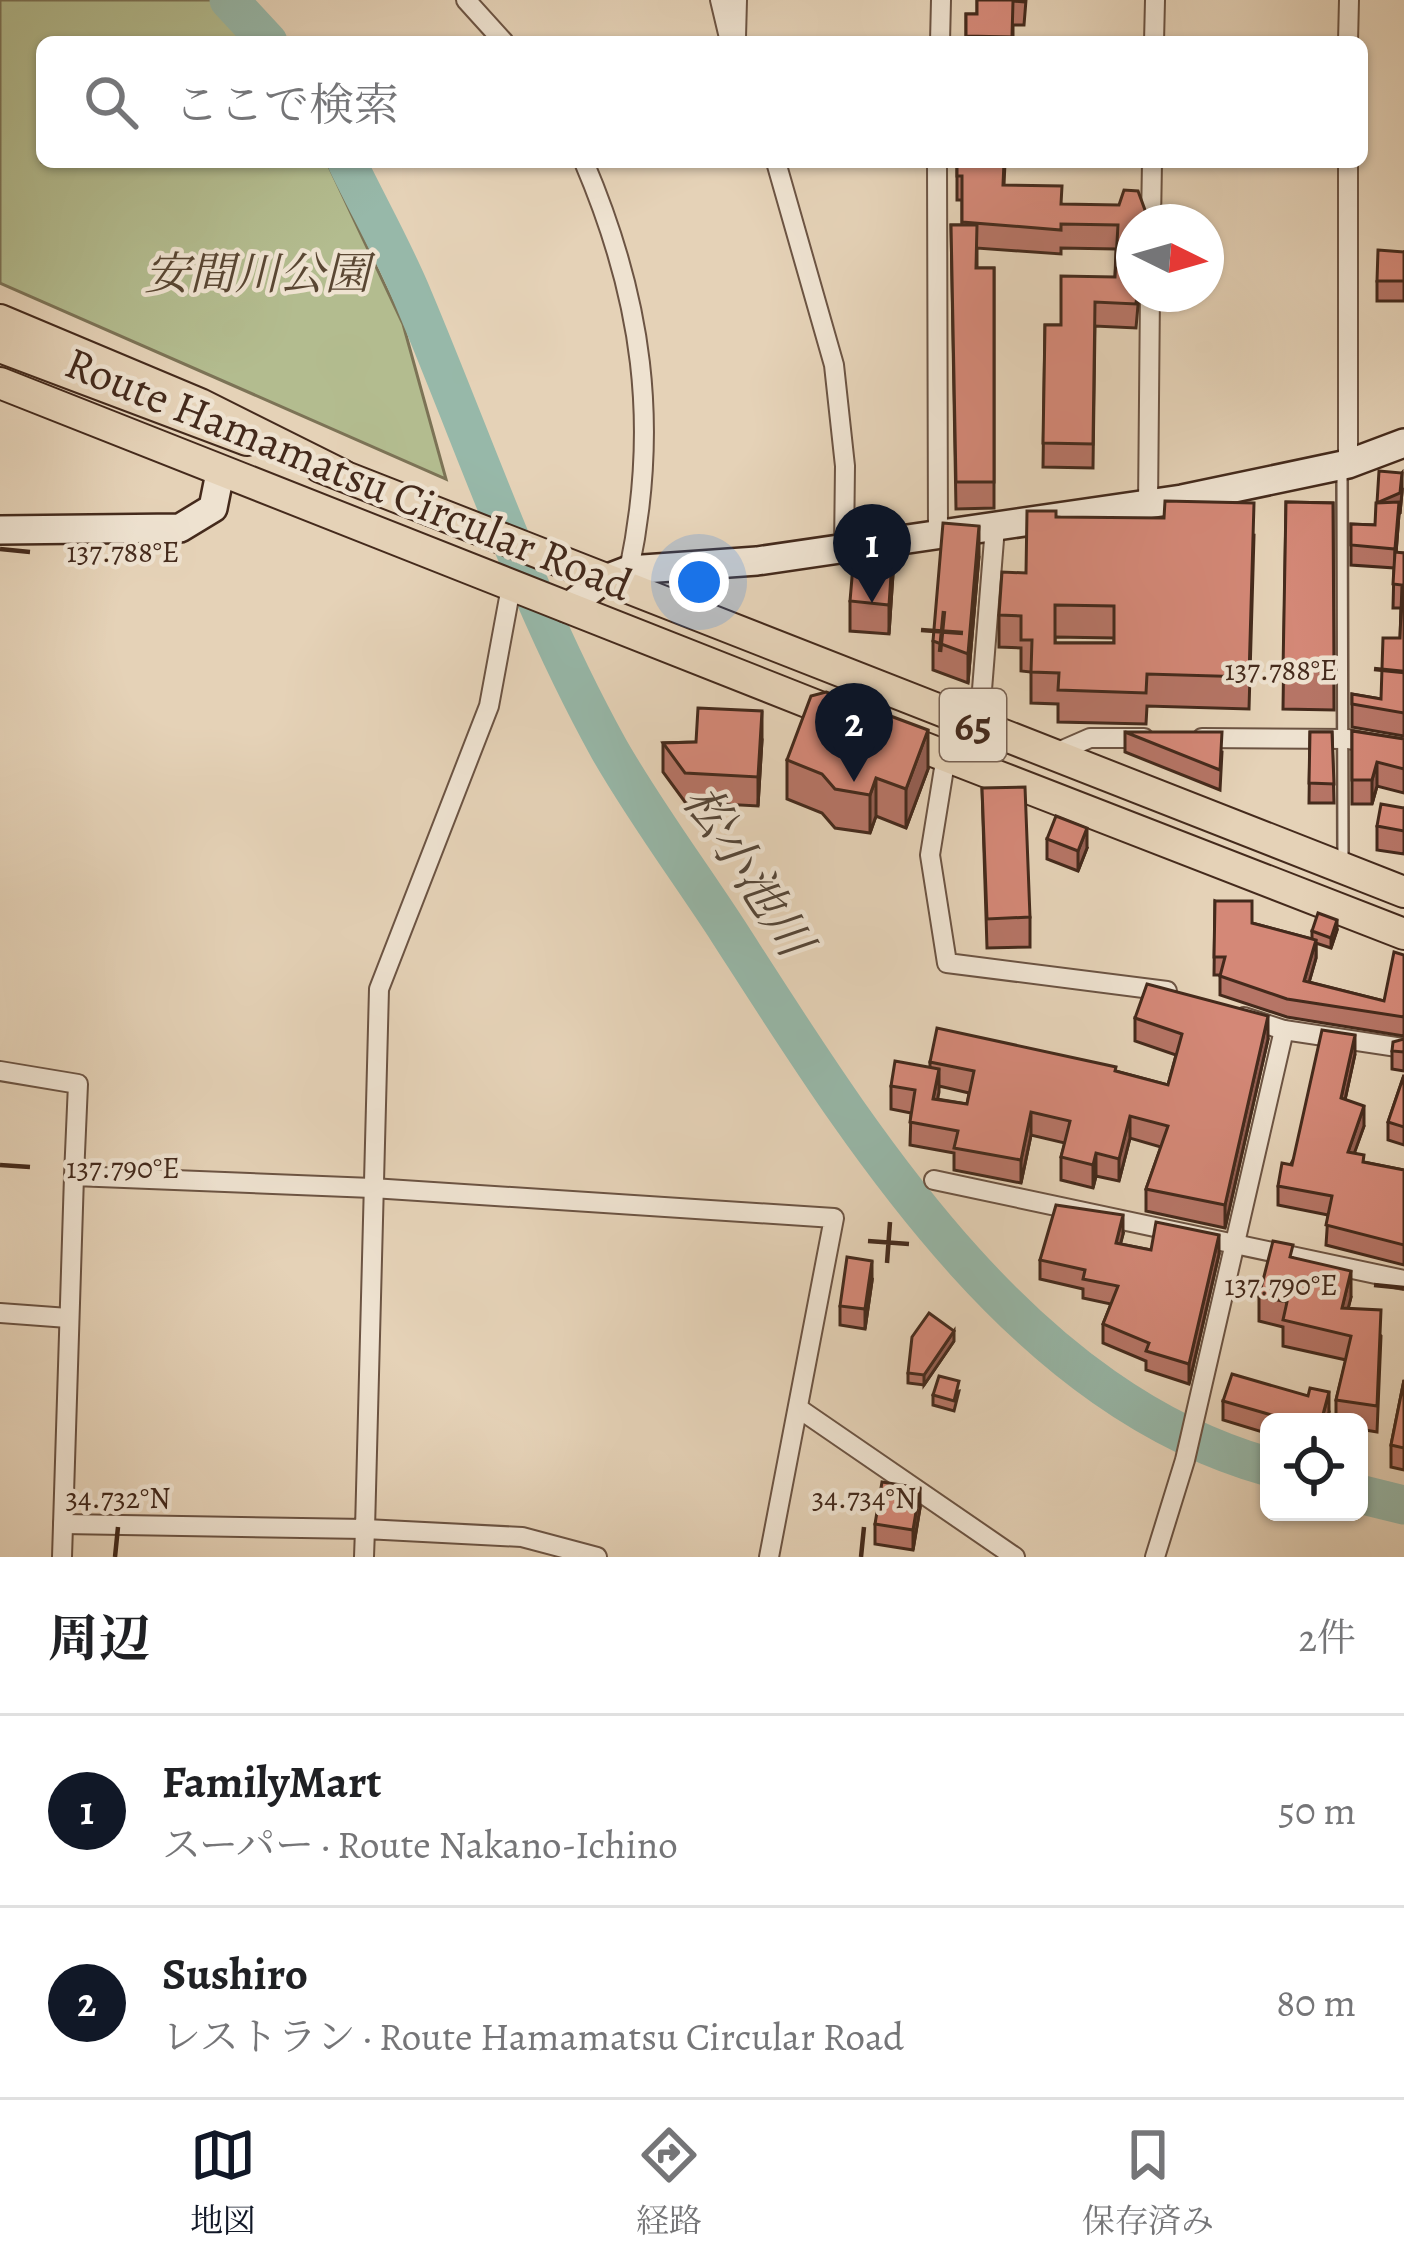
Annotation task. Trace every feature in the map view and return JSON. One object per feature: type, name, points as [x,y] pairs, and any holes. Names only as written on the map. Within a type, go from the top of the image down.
[{"type":"main road","points":[[0,320],[200,404],[342,475]]},
{"type":"main road","name":"Route Hamamatsu Circular Road","points":[[0,347],[544,556],[616,575],[979,728],[1404,892]]},
{"type":"main road","name":"Route Hamamatsu Circular Road","points":[[0,382],[220,473],[1404,934]]},
{"type":"main road","points":[[567,608],[616,575],[844,550],[1148,505],[1345,464],[1404,442]]},
{"type":"main road","points":[[0,530],[180,528],[213,508],[220,473]]},
{"type":"street","points":[[466,0],[499,36]]},
{"type":"street","points":[[720,0],[731,36]]},
{"type":"street","points":[[734,36],[737,0]]},
{"type":"street","points":[[940,36],[941,0]]},
{"type":"street","points":[[1154,36],[1155,0]]},
{"type":"street","points":[[1348,36],[1349,0]]},
{"type":"street","points":[[587,168],[609,220],[639,337],[647,406],[638,527],[616,575]]},
{"type":"street","points":[[778,168],[834,365],[845,466],[844,550]]},
{"type":"street","points":[[938,168],[938,536]]},
{"type":"street","points":[[1151,204],[1152,168]]},
{"type":"street","points":[[1345,464],[1348,168]]},
{"type":"street","points":[[1148,505],[1150,312]]},
{"type":"street","points":[[979,728],[995,527]]},
{"type":"street","points":[[364,1557],[379,989],[489,706],[514,588]]},
{"type":"street","points":[[1051,755],[1090,738],[1156,738]]},
{"type":"street","points":[[1179,738],[1340,739],[1404,750]]},
{"type":"street","points":[[946,756],[930,855],[946,962],[1153,987],[1197,1001]]},
{"type":"street","points":[[1219,1008],[1284,1030],[1404,1048]]},
{"type":"street","points":[[1155,1557],[1185,1460],[1284,1030]]},
{"type":"street","points":[[0,1071],[78,1084],[62,1557]]},
{"type":"street","points":[[74,1176],[372,1188],[834,1218],[770,1557]]},
{"type":"street","points":[[934,1180],[1404,1280]]},
{"type":"street","points":[[0,1313],[68,1318]]},
{"type":"street","points":[[798,1408],[1015,1557]]},
{"type":"street","points":[[63,1524],[522,1537],[597,1557]]},
{"type":"lane","points":[[1344,868],[1340,739],[1345,464]]},
{"type":"green space","name":"安間川公園","points":[[0,0],[214,0],[246,36],[36,36],[36,168],[330,168],[403,324],[446,479],[0,283]]},
{"type":"building","points":[[977,0],[1025,0],[1013,1],[1012,36],[966,36],[966,14],[977,14]]},
{"type":"building","points":[[957,168],[1004,168],[1003,185],[1062,186],[1061,204],[1116,205],[1116,225],[1061,224],[1061,230],[962,222],[962,176],[957,176]]},
{"type":"building","points":[[1124,190],[1138,191],[1143,204],[1119,204]]},
{"type":"building","points":[[951,225],[977,225],[976,268],[994,268],[994,482],[956,482]]},
{"type":"building","points":[[1378,250],[1404,252],[1404,281],[1377,281]]},
{"type":"building","points":[[1116,260],[1116,303],[1095,302],[1093,444],[1043,443],[1045,325],[1061,325],[1061,276],[1115,277]]},
{"type":"building","points":[[1379,471],[1402,473],[1400,493],[1377,503]]},
{"type":"building","points":[[1165,501],[1254,503],[1249,677],[1147,674],[1146,693],[1058,690],[1059,673],[1031,672],[1032,640],[1021,640],[1021,616],[999,615],[1002,572],[1026,573],[1027,511],[1056,511],[1056,517],[1164,518]],"holes":[[[1055,605],[1114,606],[1114,643],[1055,643]]]},
{"type":"building","points":[[1286,502],[1333,503],[1334,671],[1283,670]]},
{"type":"building","points":[[1399,502],[1395,549],[1351,545],[1351,524],[1375,525],[1376,503]]},
{"type":"building","points":[[943,523],[979,526],[968,654],[933,641]]},
{"type":"building","points":[[855,542],[893,545],[889,605],[850,601]]},
{"type":"building","points":[[1395,552],[1404,553],[1404,713],[1352,704],[1352,694],[1381,699],[1383,638],[1400,638],[1402,585],[1393,584]]},
{"type":"building","points":[[826,692],[928,730],[906,789],[876,778],[870,795],[835,789],[822,774],[787,760],[811,696]]},
{"type":"building","points":[[698,708],[762,711],[758,777],[685,773],[663,743],[696,742]]},
{"type":"building","points":[[1352,731],[1404,739],[1404,769],[1377,762],[1372,780],[1352,780]]},
{"type":"building","points":[[1125,732],[1222,732],[1220,770]]},
{"type":"building","points":[[1310,732],[1332,732],[1334,784],[1309,783]]},
{"type":"building","points":[[1025,787],[1030,917],[987,919],[982,788]]},
{"type":"building","points":[[1381,804],[1404,808],[1404,831],[1377,826]]},
{"type":"building","points":[[1056,816],[1087,828],[1078,851],[1047,839]]},
{"type":"building","points":[[1215,901],[1252,901],[1252,923],[1316,940],[1304,981],[1384,1001],[1394,952],[1404,955],[1404,1017],[1287,999],[1220,976],[1225,957],[1214,957]]},
{"type":"building","points":[[1318,913],[1337,920],[1331,938],[1312,931]]},
{"type":"building","points":[[1147,984],[1268,1016],[1225,1205],[1146,1189],[1168,1126],[1130,1116],[1119,1159],[1096,1153],[1093,1165],[1061,1157],[1070,1121],[1031,1112],[1021,1160],[954,1148],[958,1131],[910,1122],[915,1090],[891,1086],[895,1061],[939,1069],[933,1099],[967,1104],[974,1071],[930,1062],[937,1028],[1116,1067],[1115,1071],[1168,1085],[1182,1034],[1135,1018]]},
{"type":"building","points":[[1322,1030],[1355,1035],[1341,1098],[1364,1106],[1348,1152],[1364,1155],[1363,1162],[1404,1170],[1404,1245],[1326,1225],[1332,1196],[1278,1186],[1282,1163],[1292,1165]]},
{"type":"building","points":[[1404,1039],[1404,1052],[1392,1051],[1393,1042]]},
{"type":"building","points":[[1404,1075],[1404,1127],[1388,1122]]},
{"type":"building","points":[[1056,1205],[1123,1215],[1116,1243],[1151,1250],[1156,1222],[1219,1235],[1189,1364],[1146,1351],[1149,1343],[1103,1324],[1118,1286],[1083,1279],[1085,1270],[1040,1260]]},
{"type":"building","points":[[1273,1241],[1293,1245],[1290,1257],[1351,1271],[1342,1308],[1381,1310],[1377,1406],[1336,1400],[1351,1336],[1283,1320],[1287,1302],[1259,1296]]},
{"type":"building","points":[[847,1257],[872,1261],[865,1309],[840,1306]]},
{"type":"building","points":[[929,1313],[954,1331],[924,1375],[908,1373],[912,1337]]},
{"type":"building","points":[[1232,1374],[1308,1396],[1310,1388],[1329,1392],[1323,1413],[1265,1413],[1223,1401]]},
{"type":"building","points":[[939,1376],[959,1381],[954,1401],[933,1395]]},
{"type":"building","points":[[1404,1380],[1404,1448],[1391,1445]]},
{"type":"building","points":[[882,1482],[920,1488],[913,1530],[875,1524]]},
{"type":"waterway","name":"松小池川","points":[[229,0],[262,36]]},
{"type":"waterway","name":"松小池川","points":[[350,168],[407,282],[529,584],[609,749],[833,1091],[954,1250],[1023,1321],[1098,1383],[1179,1432],[1260,1464]]},
{"type":"waterway","name":"松小池川","points":[[1368,1496],[1404,1505]]},
{"type":"place","name":"FamilyMart","points":[[872,603]]},
{"type":"place","name":"Sushiro","points":[[854,782]]}]
